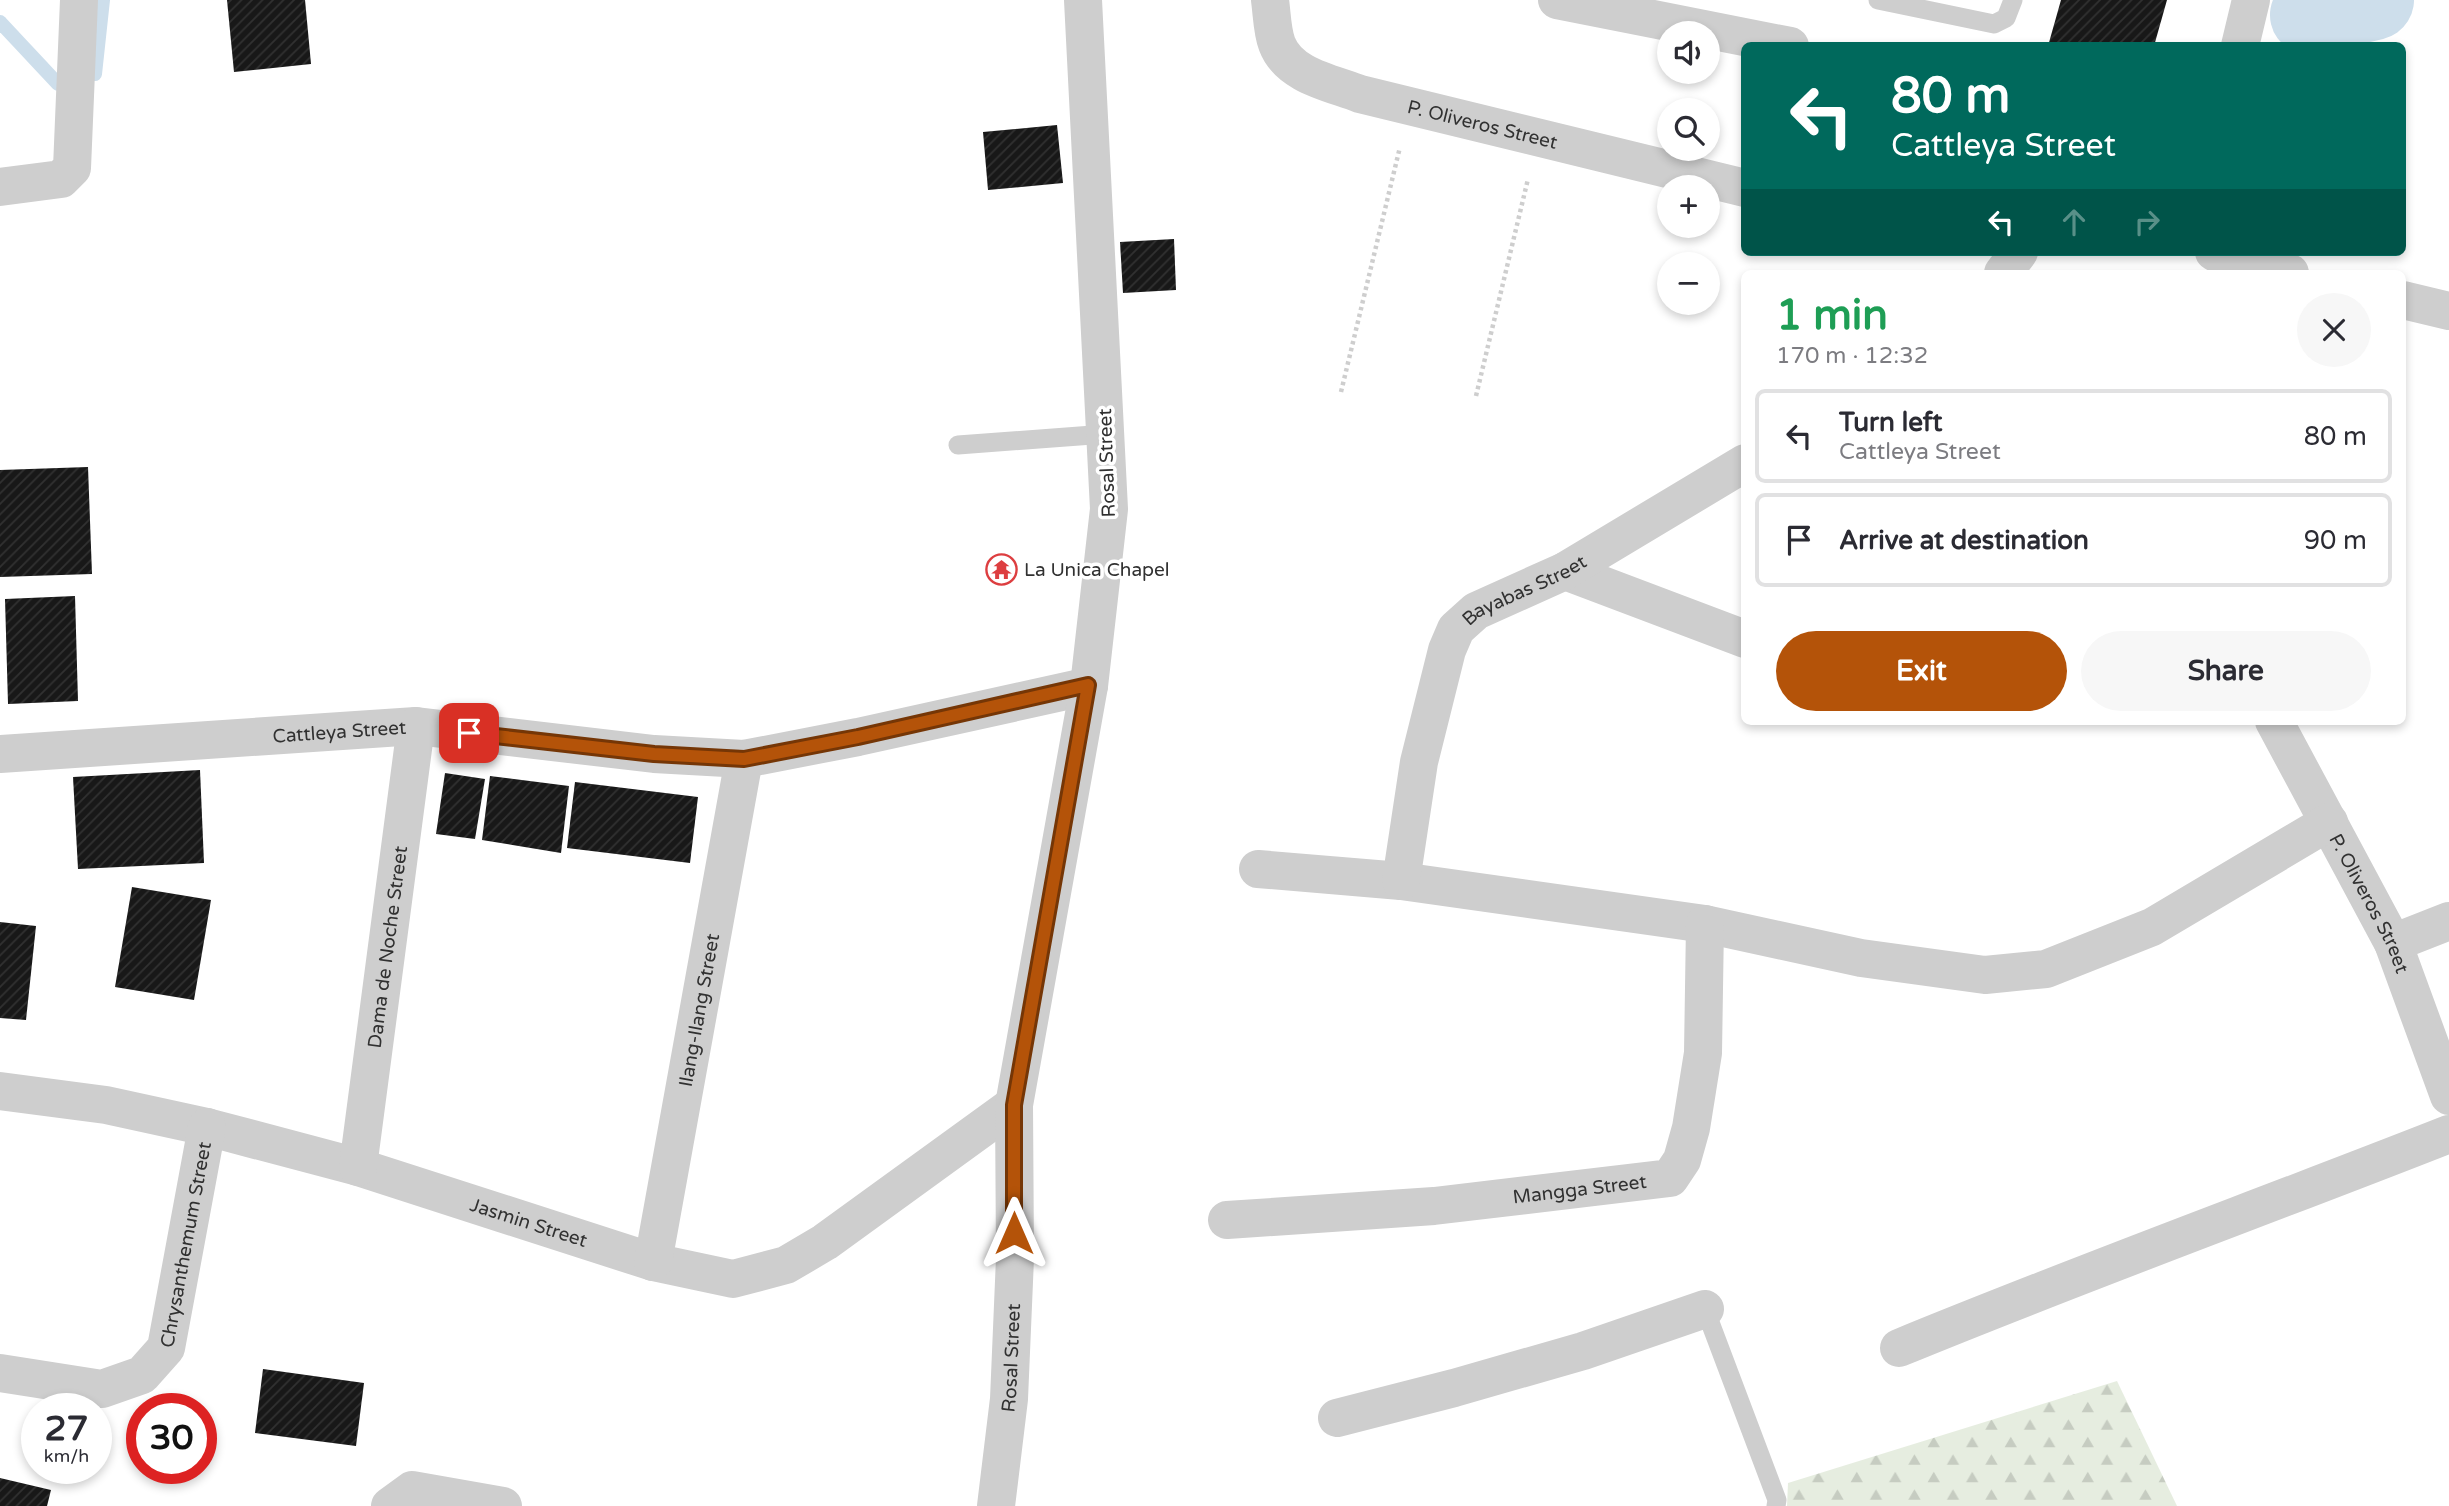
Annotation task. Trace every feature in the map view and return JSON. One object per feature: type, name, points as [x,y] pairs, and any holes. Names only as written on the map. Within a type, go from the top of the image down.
[{"type":"street","points":[[0,187],[61,179],[72,168],[79,0]]},
{"type":"street","name":"Rosal Street","points":[[996,1506],[1009,1399],[1015,1258],[1014,1105],[1088,685],[1109,509],[1083,0]]},
{"type":"street","name":"P. Oliveros Street","points":[[1270,0],[1277,43],[1286,60],[1303,72],[1360,94],[1741,187]]},
{"type":"street","points":[[1557,0],[1770,42]]},
{"type":"street","points":[[2241,42],[2251,0]]},
{"type":"street","points":[[2005,270],[2016,256]]},
{"type":"street","points":[[2220,256],[2277,270]]},
{"type":"street","points":[[2406,301],[2449,311]]},
{"type":"street","name":"Bayabas Street","points":[[1401,881],[1419,762],[1447,650],[1456,629],[1476,611],[1565,570],[1741,465]]},
{"type":"street","points":[[1565,570],[1741,637]]},
{"type":"street","name":"Cattleya Street","points":[[0,754],[416,726],[654,754],[744,759],[858,737],[1088,685]]},
{"type":"street","name":"P. Oliveros Street","points":[[2276,725],[2393,943],[2449,1096]]},
{"type":"street","name":"Dama de Noche Street","points":[[358,1167],[416,726]]},
{"type":"street","name":"Ilang-Ilang Street","points":[[653,1262],[744,759]]},
{"type":"street","points":[[1258,869],[1401,881],[1705,924],[1861,958],[1985,975],[2046,968],[2152,926],[2329,822]]},
{"type":"street","points":[[2393,943],[2449,921]]},
{"type":"street","name":"Mangga Street","points":[[1227,1220],[1434,1206],[1670,1178],[1682,1160],[1691,1128],[1703,1053],[1705,924]]},
{"type":"street","name":"Jasmin Street","points":[[0,1091],[106,1105],[207,1126],[358,1167],[653,1262],[733,1279],[786,1265],[825,1242],[1014,1105]]},
{"type":"street","name":"Chrysanthemum Street","points":[[0,1373],[102,1389],[142,1375],[166,1348],[207,1126]]},
{"type":"street","points":[[1899,1348],[2025,1296],[2449,1134]]},
{"type":"street","points":[[1337,1418],[1583,1351],[1705,1309]]},
{"type":"street","points":[[390,1506],[412,1490],[503,1506]]},
{"type":"lane","points":[[1878,0],[1994,24],[2006,18],[2013,0]]},
{"type":"lane","points":[[958,445],[1106,434]]},
{"type":"lane","points":[[1705,1309],[1777,1500],[1776,1506]]},
{"type":"path","points":[[1341,392],[1410,106]]},
{"type":"path","points":[[1476,396],[1538,138]]},
{"type":"green space","points":[[2117,1381],[2177,1506],[1787,1506],[1788,1483]]},
{"type":"building","points":[[227,0],[305,0],[311,64],[234,72]]},
{"type":"building","points":[[2061,0],[2167,0],[2155,42],[2049,42]]},
{"type":"building","points":[[1057,125],[1063,183],[988,190],[983,132]]},
{"type":"building","points":[[1174,239],[1176,290],[1123,293],[1120,242]]},
{"type":"building","points":[[88,467],[92,574],[0,577],[0,470]]},
{"type":"building","points":[[75,596],[78,701],[8,704],[5,599]]},
{"type":"building","points":[[200,770],[204,863],[78,869],[73,777]]},
{"type":"building","points":[[445,773],[485,779],[475,839],[436,834]]},
{"type":"building","points":[[490,776],[569,786],[561,853],[482,840]]},
{"type":"building","points":[[575,782],[698,797],[690,863],[567,848]]},
{"type":"building","points":[[132,887],[211,900],[194,1000],[115,987]]},
{"type":"building","points":[[0,922],[36,926],[26,1020],[0,1018]]},
{"type":"building","points":[[263,1369],[364,1383],[356,1446],[255,1433]]},
{"type":"building","points":[[0,1478],[51,1490],[47,1506],[0,1506]]},
{"type":"waterway","points":[[95,74],[103,0]]},
{"type":"waterway","points":[[2310,15],[2374,0]]},
{"type":"waterway","points":[[0,22],[58,84]]},
{"type":"place","name":"La Unica Chapel","points":[[1001,569]]},
{"type":"route","points":[[469,733],[654,754],[744,759],[858,737],[1088,685],[1014,1105],[1014,1233]]}]
